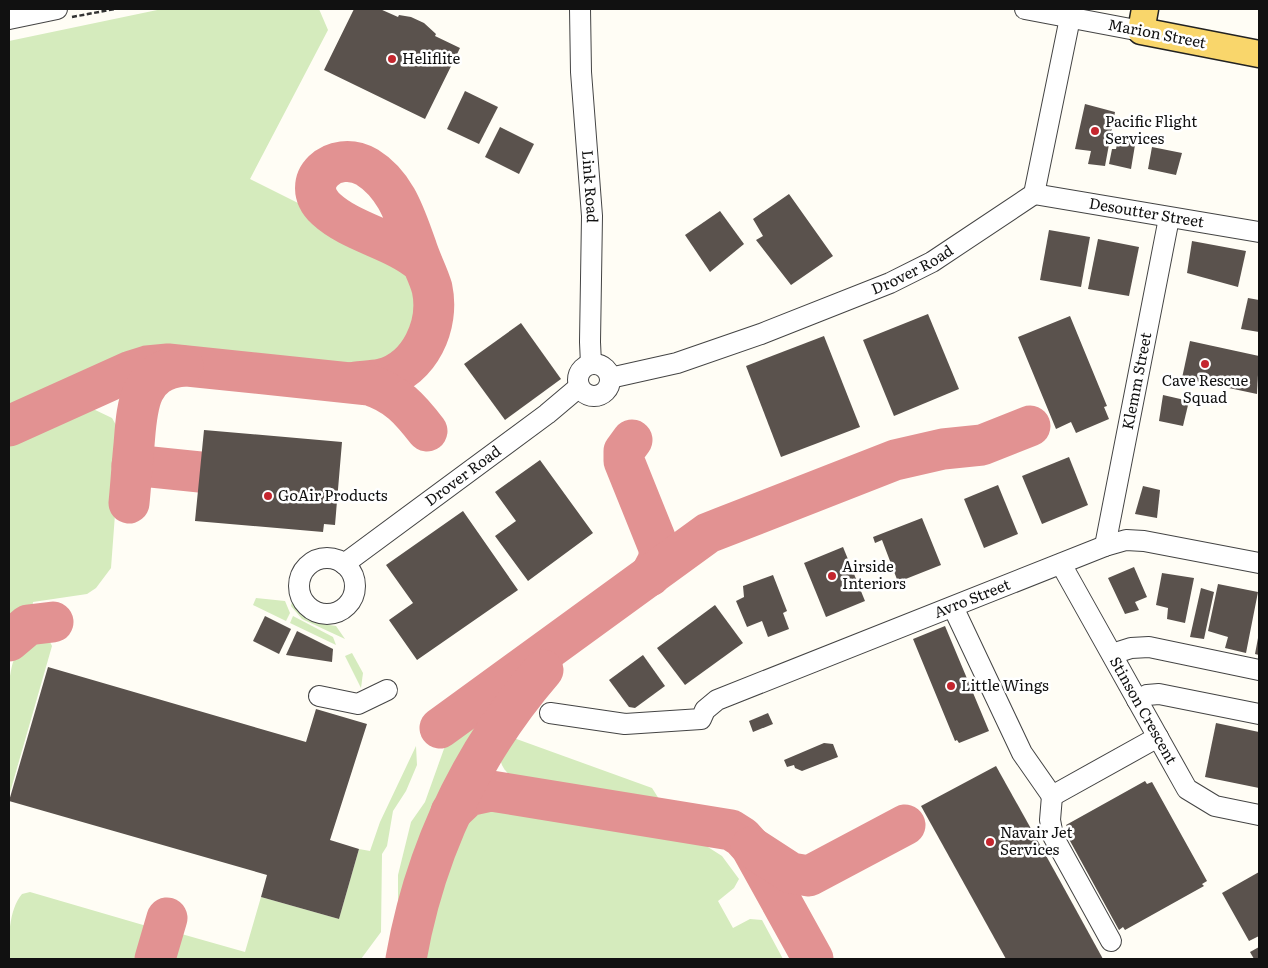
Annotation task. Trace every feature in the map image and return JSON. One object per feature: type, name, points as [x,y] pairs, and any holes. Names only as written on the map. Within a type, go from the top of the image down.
[{"type":"main road","name":"Marion Street","points":[[1143,20],[1259,54]]},
{"type":"street","points":[[9,19],[57,9]]},
{"type":"street","name":"Link Road","points":[[580,9],[581,72],[592,216],[590,342],[592,364]]},
{"type":"street","name":"Marion Street","points":[[1024,9],[1070,18],[1143,20]]},
{"type":"street","points":[[1034,194],[1070,18]]},
{"type":"street","name":"Desoutter Street","points":[[1034,194],[1259,232]]},
{"type":"street","name":"Drover Road","points":[[610,378],[677,363],[761,334],[882,287],[932,262],[1034,194]]},
{"type":"street","name":"Klemm Street","points":[[1106,546],[1169,218]]},
{"type":"street","points":[[592,364],[606,369],[610,378],[608,389],[599,395],[588,395],[579,387],[580,373],[592,364]]},
{"type":"street","name":"Drover Road","points":[[344,564],[547,414],[579,387]]},
{"type":"street","name":"Avro Street","points":[[550,713],[625,724],[701,718],[705,710],[717,700],[1106,546],[1126,540],[1144,541],[1259,563]]},
{"type":"street","name":"Stinson Crescent","points":[[1061,564],[1187,789],[1215,806],[1259,815]]},
{"type":"street","points":[[953,607],[1022,752],[1052,796],[1050,820],[1053,836],[1111,941]]},
{"type":"street","points":[[1112,654],[1131,648],[1149,647],[1259,670]]},
{"type":"street","points":[[319,696],[358,704],[386,690]]},
{"type":"street","points":[[1138,700],[1147,695],[1159,694],[1259,714]]},
{"type":"street","points":[[1052,796],[1158,738]]},
{"type":"green space","points":[[162,9],[319,9],[328,30],[250,179],[402,255],[416,270],[424,289],[426,302],[422,329],[417,341],[409,352],[399,361],[387,367],[364,371],[192,352],[156,351],[129,357],[9,411],[9,41]]},
{"type":"green space","points":[[91,408],[112,418],[121,434],[111,568],[96,588],[87,594],[33,602],[32,610],[9,622],[9,440],[77,409]]},
{"type":"green space","points":[[256,598],[285,601],[290,613],[286,621],[253,605]]},
{"type":"green space","points":[[292,602],[310,620],[316,623],[336,626],[345,639],[302,619],[291,606]]},
{"type":"green space","points":[[293,616],[333,637],[336,645],[290,623]]},
{"type":"green space","points":[[35,636],[48,638],[52,646],[9,796],[9,684],[16,654],[27,641]]},
{"type":"green space","points":[[352,653],[363,673],[361,688],[345,656]]},
{"type":"green space","points":[[474,721],[476,722],[475,737],[451,779],[426,834],[398,918],[398,875],[411,822],[425,802],[445,746]]},
{"type":"green space","points":[[511,737],[652,788],[659,799],[655,801],[516,779],[505,770],[500,759],[501,747]]},
{"type":"green space","points":[[416,746],[417,765],[406,791],[393,811],[387,846],[382,854],[381,932],[361,959],[165,959],[171,939],[178,933],[245,952],[261,897],[339,919],[359,849],[370,851],[380,822]]},
{"type":"green space","points":[[491,809],[700,842],[722,856],[739,879],[734,888],[718,901],[733,928],[750,919],[762,920],[783,959],[421,959],[438,884],[451,843],[458,828],[469,815],[481,810]]},
{"type":"green space","points":[[30,892],[150,927],[154,936],[147,959],[9,959],[10,925],[14,908],[22,894]]},
{"type":"building","name":"Heliflite","points":[[354,9],[380,9],[398,17],[399,15],[411,17],[424,23],[436,34],[435,36],[460,48],[425,119],[324,70]]},
{"type":"building","points":[[465,91],[498,107],[479,144],[447,129]]},
{"type":"building","name":"Pacific Flight Services","points":[[1085,104],[1115,112],[1105,166],[1088,164],[1091,151],[1075,149]]},
{"type":"building","points":[[500,127],[534,144],[519,174],[485,157]]},
{"type":"building","points":[[1119,136],[1136,139],[1131,169],[1109,164],[1112,149],[1116,149]]},
{"type":"building","points":[[1152,147],[1182,153],[1176,175],[1148,169]]},
{"type":"building","points":[[789,194],[833,256],[791,285],[756,240],[763,236],[753,219]]},
{"type":"building","points":[[720,211],[744,244],[710,272],[685,235]]},
{"type":"building","points":[[1049,230],[1090,237],[1081,287],[1040,280]]},
{"type":"building","points":[[1098,239],[1139,247],[1129,296],[1088,289]]},
{"type":"building","points":[[1192,241],[1246,251],[1238,287],[1187,273]]},
{"type":"building","points":[[1248,298],[1259,300],[1259,332],[1241,329]]},
{"type":"building","points":[[928,314],[959,389],[894,416],[863,340]]},
{"type":"building","points":[[1070,316],[1107,406],[1104,407],[1109,419],[1076,433],[1071,422],[1056,429],[1018,337]]},
{"type":"building","points":[[521,323],[561,379],[505,420],[464,364]]},
{"type":"building","points":[[824,336],[860,427],[781,457],[746,366]]},
{"type":"building","points":[[1190,341],[1259,356],[1257,394],[1182,378]]},
{"type":"building","points":[[1163,395],[1189,401],[1183,426],[1159,421]]},
{"type":"building","name":"GoAir Products","points":[[204,430],[342,442],[335,525],[324,524],[323,532],[195,521]]},
{"type":"building","points":[[1069,457],[1088,505],[1042,524],[1022,476]]},
{"type":"building","points":[[540,460],[593,533],[528,581],[495,536],[516,521],[495,492]]},
{"type":"building","points":[[998,485],[1018,534],[984,548],[964,499]]},
{"type":"building","points":[[1143,486],[1160,490],[1157,518],[1135,514]]},
{"type":"building","points":[[463,511],[518,590],[417,660],[389,620],[413,603],[386,565]]},
{"type":"building","points":[[922,518],[941,565],[898,582],[882,540],[875,543],[873,537]]},
{"type":"building","name":"Airside Interiors","points":[[843,547],[865,601],[826,617],[804,563]]},
{"type":"building","points":[[1134,567],[1147,597],[1135,602],[1139,610],[1125,614],[1108,578]]},
{"type":"building","points":[[1162,573],[1194,578],[1185,623],[1167,619],[1168,608],[1156,605]]},
{"type":"building","points":[[773,575],[787,611],[783,613],[789,629],[768,637],[762,621],[747,627],[736,601],[744,597],[743,586]]},
{"type":"building","points":[[1218,584],[1258,592],[1246,653],[1225,648],[1228,637],[1208,631]]},
{"type":"building","points":[[1201,588],[1214,592],[1204,639],[1190,637]]},
{"type":"building","points":[[715,605],[743,643],[685,685],[657,648]]},
{"type":"building","points":[[265,616],[291,629],[279,654],[253,641]]},
{"type":"building","name":"Little Wings","points":[[945,626],[989,731],[959,743],[957,740],[955,741],[913,639]]},
{"type":"building","points":[[297,631],[333,649],[332,662],[286,655]]},
{"type":"building","points":[[1259,638],[1259,655],[1255,654]]},
{"type":"building","points":[[643,655],[665,686],[635,708],[629,707],[609,680]]},
{"type":"building","points":[[48,667],[306,742],[316,709],[367,724],[330,840],[359,849],[339,919],[261,897],[267,875],[9,801]]},
{"type":"building","points":[[768,713],[773,724],[753,732],[749,721]]},
{"type":"building","points":[[1216,723],[1259,732],[1259,788],[1205,777]]},
{"type":"building","points":[[824,743],[833,744],[838,757],[802,771],[795,768],[794,765],[787,767],[784,760]]},
{"type":"building","name":"Navair Jet Services","points":[[996,766],[1103,959],[1006,959],[921,806]]},
{"type":"building","points":[[1145,781],[1147,784],[1152,782],[1207,881],[1202,884],[1204,886],[1125,930],[1123,927],[1119,930],[1064,830],[1068,828],[1066,825]]},
{"type":"building","points":[[1259,872],[1259,936],[1249,941],[1222,893]]},
{"type":"building","points":[[1259,947],[1259,959],[1254,959],[1250,952]]},
{"type":"taxiway","points":[[355,382],[379,380],[395,374],[417,356],[430,330],[434,302],[432,288],[398,202],[377,174],[355,162],[343,162],[332,165],[323,171],[318,179],[316,188],[318,199],[326,209],[348,224],[399,248],[422,263]]},
{"type":"taxiway","points":[[9,426],[131,371],[147,366],[168,364],[369,385],[387,393],[402,403],[427,431]]},
{"type":"taxiway","points":[[129,503],[136,418],[142,394],[156,375],[168,369],[183,366]]},
{"type":"taxiway","points":[[440,728],[708,533],[895,460],[943,449],[982,445],[1030,426]]},
{"type":"taxiway","points":[[632,440],[624,451],[624,461],[659,548],[659,559],[650,576]]},
{"type":"taxiway","points":[[132,465],[200,472]]},
{"type":"taxiway","points":[[9,641],[28,625],[53,622]]},
{"type":"taxiway","points":[[406,959],[414,919],[425,880],[455,806],[473,770],[494,735],[543,670]]},
{"type":"taxiway","points":[[451,812],[468,796],[491,791],[731,830],[742,837],[751,847],[813,959]]},
{"type":"taxiway","points":[[751,847],[791,873],[809,876],[905,825]]},
{"type":"taxiway","points":[[155,959],[167,918]]},
{"type":"place","name":"Heliflite","points":[[392,59]]},
{"type":"place","name":"Pacific Flight Services","points":[[1095,131]]},
{"type":"place","name":"Cave Rescue Squad","points":[[1205,364]]},
{"type":"place","name":"GoAir Products","points":[[268,496]]},
{"type":"place","name":"Airside Interiors","points":[[832,576]]},
{"type":"place","name":"Little Wings","points":[[951,686]]},
{"type":"place","name":"Navair Jet Services","points":[[990,842]]}]
